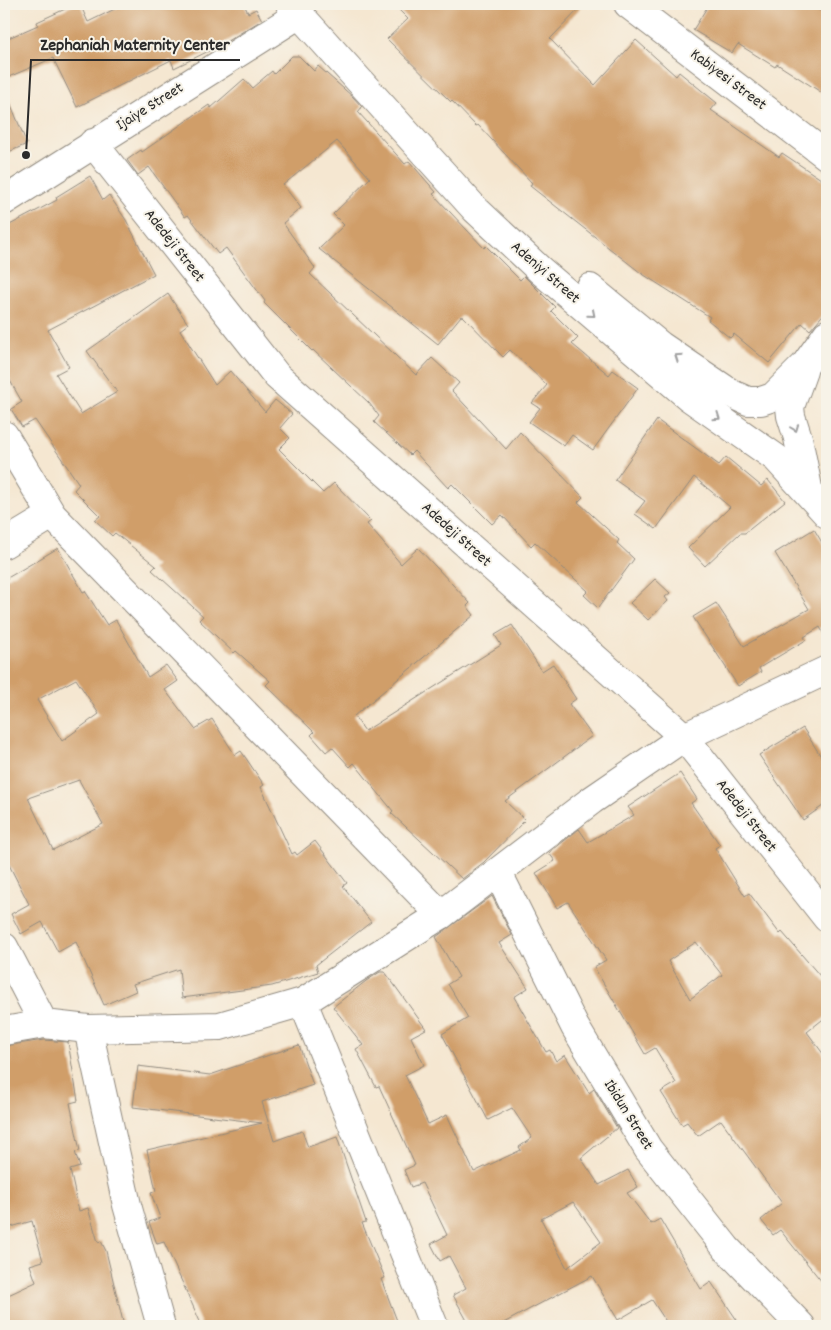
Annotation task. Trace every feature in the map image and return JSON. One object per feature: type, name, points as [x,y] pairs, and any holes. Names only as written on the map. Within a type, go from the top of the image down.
[{"type":"street","name":"Kabiyesi Street","points":[[628,4],[827,156]]},
{"type":"street","name":"Ijaiye Street","points":[[4,201],[299,8]]},
{"type":"street","name":"Adeniyi Street","points":[[299,8],[335,35],[481,192],[552,256],[661,346],[732,394],[748,401],[761,401],[773,397],[805,365]]},
{"type":"street","name":"Adeniyi Street","points":[[299,8],[475,209],[533,263],[689,398],[776,458],[827,514]]},
{"type":"street","name":"Adedeji Street","points":[[93,143],[276,376],[684,737],[827,918]]},
{"type":"street","points":[[808,493],[790,407],[805,365],[827,334]]},
{"type":"street","points":[[4,435],[52,515],[441,915]]},
{"type":"street","points":[[4,544],[52,515]]},
{"type":"street","points":[[4,1031],[44,1024],[88,1029],[220,1026],[303,1002],[441,915],[592,800],[684,737],[827,670]]},
{"type":"street","name":"Ibidun Street","points":[[498,873],[575,1027],[648,1149],[727,1249],[801,1326]]},
{"type":"street","points":[[4,947],[44,1024]]},
{"type":"street","points":[[303,1002],[434,1326]]},
{"type":"street","points":[[88,1029],[127,1205],[160,1326]]},
{"type":"building","points":[[76,4],[80,4],[88,22],[125,4],[244,4],[248,13],[256,9],[262,20],[219,46],[174,68],[171,60],[77,107],[53,58],[4,79],[4,40],[38,25],[37,22]]},
{"type":"building","points":[[393,4],[584,4],[550,39],[595,85],[636,40],[676,76],[679,72],[717,103],[711,110],[779,157],[782,153],[827,183],[827,310],[810,330],[802,323],[769,363],[734,334],[730,338],[708,320],[710,317],[641,273],[530,186],[532,183],[478,125],[476,126],[387,39],[408,19]]},
{"type":"building","points":[[709,4],[809,4],[827,15],[827,96],[777,64],[775,67],[738,44],[732,53],[693,30]]},
{"type":"building","points":[[292,56],[299,56],[314,71],[318,66],[353,97],[362,107],[358,112],[405,164],[409,161],[436,192],[433,194],[484,248],[486,246],[520,280],[524,276],[555,307],[551,311],[578,338],[572,344],[609,375],[613,370],[638,388],[593,450],[572,435],[564,446],[529,422],[540,408],[532,403],[547,385],[510,350],[503,357],[461,316],[438,344],[319,249],[344,225],[333,214],[370,178],[337,141],[283,185],[301,208],[283,223],[315,268],[310,274],[416,375],[432,358],[459,383],[452,391],[506,449],[520,432],[583,497],[578,502],[619,540],[617,543],[634,559],[598,608],[584,595],[588,591],[535,542],[531,546],[502,515],[492,524],[452,484],[448,488],[414,451],[410,455],[374,422],[379,416],[369,403],[312,351],[264,303],[265,301],[226,248],[218,254],[188,215],[185,217],[149,167],[138,175],[127,160],[141,150],[142,152],[209,105],[211,108],[244,79],[252,88],[272,71],[274,74]]},
{"type":"building","points":[[4,88],[27,144],[4,154]]},
{"type":"building","points":[[90,176],[103,200],[109,195],[126,220],[154,274],[48,330],[69,367],[56,374],[81,414],[117,392],[87,351],[168,294],[188,324],[180,330],[215,385],[230,371],[265,412],[275,400],[292,414],[280,428],[290,438],[279,449],[323,493],[334,483],[371,521],[367,524],[401,564],[418,548],[470,603],[467,606],[474,615],[354,716],[365,731],[501,645],[495,635],[512,625],[542,671],[553,664],[576,699],[569,704],[592,736],[505,801],[525,820],[484,862],[462,879],[391,813],[393,811],[354,763],[350,767],[332,747],[326,752],[311,735],[314,732],[266,685],[270,681],[236,651],[234,653],[199,620],[203,616],[152,570],[156,566],[115,533],[112,536],[95,520],[100,516],[74,490],[79,484],[35,420],[22,427],[11,409],[22,402],[4,370],[4,228],[57,200],[56,197]]},
{"type":"building","points":[[657,420],[719,465],[726,457],[761,486],[768,480],[785,501],[745,533],[740,533],[705,566],[688,548],[730,507],[694,477],[656,529],[635,514],[645,501],[615,480]]},
{"type":"building","points":[[814,529],[827,551],[827,640],[820,627],[804,637],[806,640],[759,668],[761,672],[738,686],[693,617],[716,603],[744,646],[809,609],[775,553]]},
{"type":"building","points":[[58,548],[83,592],[85,591],[107,625],[116,620],[148,677],[166,665],[178,681],[165,690],[195,729],[212,719],[235,755],[241,751],[264,785],[261,787],[292,854],[295,852],[297,855],[315,841],[347,883],[343,886],[371,922],[316,965],[318,972],[272,986],[182,998],[179,969],[133,984],[136,991],[104,1005],[76,942],[58,952],[42,922],[21,934],[11,914],[29,904],[4,855],[4,580]],"holes":[[[76,679],[99,714],[62,741],[37,700]],[[79,780],[103,824],[53,850],[28,798]]]},
{"type":"building","points":[[655,579],[670,593],[665,597],[668,601],[648,620],[630,603]]},
{"type":"building","points":[[803,728],[827,766],[827,803],[803,820],[759,755]]},
{"type":"building","points":[[680,773],[697,799],[691,803],[720,845],[715,848],[745,896],[749,893],[780,934],[782,932],[827,984],[827,1016],[807,1032],[827,1059],[827,1288],[780,1230],[773,1235],[761,1220],[782,1203],[721,1120],[698,1136],[687,1122],[682,1125],[661,1092],[676,1083],[655,1048],[645,1054],[594,967],[606,960],[568,902],[557,908],[536,873],[555,861],[549,853],[579,829],[588,842],[634,815],[628,807]],"holes":[[[696,942],[722,975],[690,999],[668,961]]]},
{"type":"building","points":[[492,896],[512,935],[499,943],[528,988],[514,997],[546,1052],[550,1050],[556,1061],[565,1055],[589,1093],[594,1089],[617,1128],[581,1158],[599,1185],[628,1170],[638,1187],[627,1193],[651,1224],[660,1219],[701,1289],[711,1282],[741,1326],[669,1326],[652,1300],[618,1320],[592,1276],[498,1326],[470,1326],[453,1295],[466,1288],[449,1256],[440,1261],[431,1244],[447,1235],[422,1183],[411,1187],[404,1170],[415,1165],[379,1086],[376,1087],[356,1049],[363,1045],[333,1007],[366,981],[380,972],[385,972],[426,1029],[411,1037],[424,1065],[405,1075],[428,1124],[447,1115],[474,1172],[521,1150],[519,1147],[532,1138],[512,1108],[488,1120],[442,1034],[468,1018],[448,984],[459,977],[436,937]],"holes":[[[573,1202],[601,1242],[567,1268],[541,1219]]]},
{"type":"building","points":[[44,1040],[68,1042],[78,1101],[70,1103],[80,1151],[75,1152],[80,1167],[70,1170],[79,1211],[88,1208],[98,1242],[101,1241],[106,1251],[124,1326],[4,1326],[4,1297],[36,1282],[30,1265],[43,1261],[32,1221],[4,1229],[4,1046]]},
{"type":"building","points":[[299,1045],[313,1085],[262,1102],[274,1141],[302,1131],[308,1147],[337,1137],[366,1222],[362,1223],[385,1278],[381,1279],[399,1326],[202,1326],[164,1242],[157,1244],[149,1222],[160,1218],[151,1193],[156,1191],[147,1150],[262,1123],[133,1107],[138,1066],[210,1075]]},
{"type":"place","name":"Zephaniah Maternity Center","points":[[26,155]]}]
